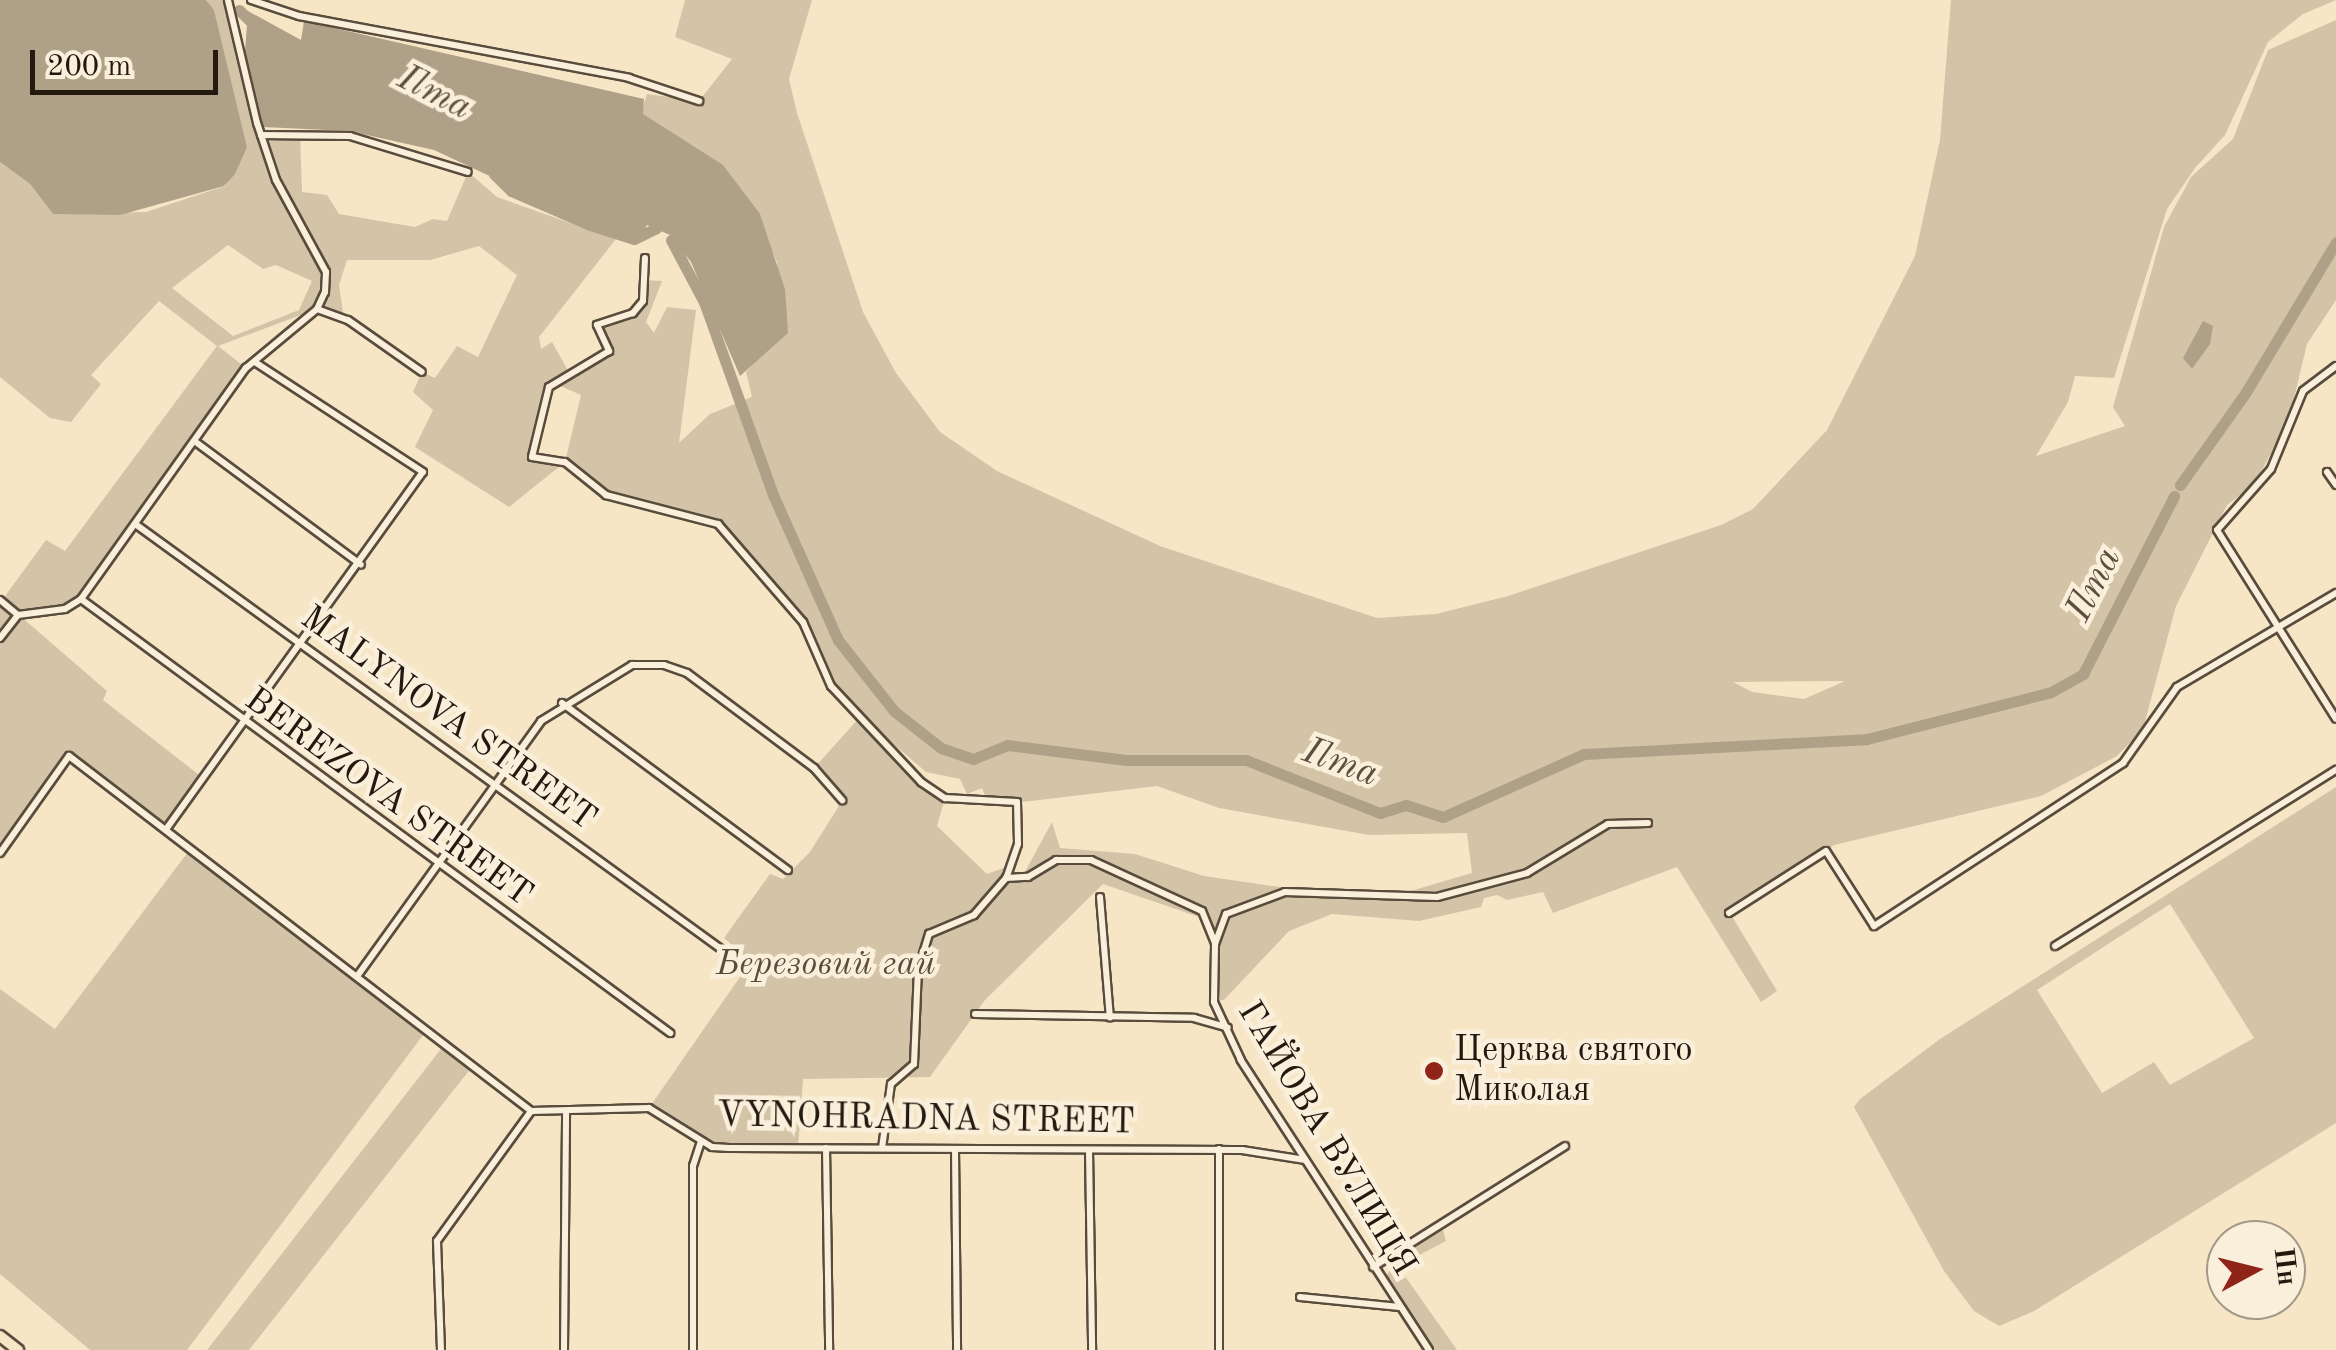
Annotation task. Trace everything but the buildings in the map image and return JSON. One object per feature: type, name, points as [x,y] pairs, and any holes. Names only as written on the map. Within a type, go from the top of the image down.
[{"type":"main road","points":[[0,1336],[18,1350]]},
{"type":"street","points":[[0,600],[18,614],[65,609],[81,599],[254,362],[317,309],[326,272],[276,180],[261,136],[228,0]]},
{"type":"street","points":[[251,0],[467,51],[629,78],[699,101]]},
{"type":"street","points":[[261,136],[350,136],[468,172]]},
{"type":"street","points":[[645,258],[642,301],[633,313],[597,325],[609,351],[549,387],[532,456],[564,462],[606,495],[718,524],[803,622],[832,686],[920,782],[945,798],[1017,802],[1018,844],[1006,878],[974,915],[929,934],[918,970],[914,1064],[891,1084],[882,1148]]},
{"type":"street","points":[[317,309],[348,320],[422,372]]},
{"type":"street","points":[[167,828],[304,645],[423,472],[254,362]]},
{"type":"street","points":[[2336,366],[2304,390],[2271,469],[2217,530],[2336,719]]},
{"type":"street","points":[[197,443],[361,565]]},
{"type":"street","points":[[2327,472],[2336,485]]},
{"type":"street","name":"MALYNOVA STREET","points":[[138,526],[494,780],[728,954]]},
{"type":"street","points":[[1729,914],[1826,851],[1874,926],[2123,763],[2178,687],[2336,593]]},
{"type":"street","name":"BEREZOVA STREET","points":[[81,599],[243,724],[670,1034]]},
{"type":"street","points":[[0,638],[18,614]]},
{"type":"street","points":[[358,975],[494,780],[562,703],[632,665],[687,673],[814,768],[842,800]]},
{"type":"street","points":[[562,703],[788,870]]},
{"type":"street","points":[[0,853],[69,756],[358,975],[501,1092],[531,1111],[440,1237],[441,1350]]},
{"type":"street","points":[[2055,946],[2336,770]]},
{"type":"street","points":[[1215,944],[1232,908],[1284,892],[1437,897],[1527,873],[1608,824],[1648,823]]},
{"type":"street","points":[[1006,878],[1028,877],[1056,860],[1091,860],[1202,911],[1215,944]]},
{"type":"street","points":[[1100,897],[1110,1018]]},
{"type":"street","name":"ГАЙОВА ВУЛИЦЯ","points":[[1215,944],[1214,1002],[1241,1060],[1429,1350]]},
{"type":"street","points":[[975,1014],[1194,1018],[1229,1029]]},
{"type":"street","name":"VYNOHRADNA STREET","points":[[531,1111],[649,1108],[701,1141],[729,1148],[1219,1149],[1305,1160]]},
{"type":"street","points":[[564,1350],[566,1112]]},
{"type":"street","points":[[694,1350],[692,1166],[701,1141]]},
{"type":"street","points":[[1373,1267],[1565,1146]]},
{"type":"street","points":[[826,1148],[829,1350]]},
{"type":"street","points":[[955,1149],[958,1350]]},
{"type":"street","points":[[1219,1149],[1219,1350]]},
{"type":"street","points":[[1089,1150],[1092,1350]]},
{"type":"street","points":[[1300,1297],[1400,1308]]},
{"type":"green space","name":"Березовий гай","points":[[206,0],[228,0],[261,135],[300,133],[302,192],[327,195],[339,214],[415,227],[433,219],[447,221],[468,172],[497,197],[616,239],[539,337],[541,349],[552,342],[571,376],[609,351],[597,325],[633,313],[643,301],[644,280],[662,281],[646,322],[654,333],[667,307],[696,310],[679,443],[710,414],[752,397],[746,372],[780,332],[777,262],[758,221],[640,117],[647,94],[699,101],[732,59],[675,37],[685,0],[812,0],[789,79],[797,113],[863,312],[896,373],[940,432],[997,471],[1160,546],[1377,618],[1436,614],[1508,596],[1721,525],[1753,509],[1827,430],[1915,256],[1940,140],[1951,0],[2336,0],[2303,14],[2268,42],[2225,135],[2195,168],[2167,209],[2114,378],[2075,376],[2068,402],[2036,456],[2125,426],[2113,407],[2164,227],[2191,177],[2233,139],[2268,50],[2336,20],[2336,300],[2307,344],[2288,423],[2253,486],[2227,505],[2176,606],[2143,729],[2117,756],[2041,796],[1834,845],[1730,913],[1777,991],[1761,1002],[1677,867],[1553,913],[1543,892],[1507,900],[1497,895],[1484,898],[1481,907],[1419,921],[1332,914],[1289,931],[1224,1000],[1210,1001],[1210,942],[1199,917],[1103,884],[985,1000],[930,1077],[803,1079],[798,1148],[712,1147],[649,1108],[751,961],[724,938],[770,874],[783,879],[810,852],[842,801],[814,768],[861,716],[831,686],[803,622],[718,524],[606,495],[565,462],[509,507],[415,447],[433,410],[413,392],[422,372],[435,378],[457,346],[478,357],[517,275],[479,246],[430,260],[347,260],[339,285],[344,319],[317,309],[218,346],[246,368],[138,526],[81,599],[65,609],[19,615],[107,691],[103,700],[203,778],[167,828],[69,756],[0,848],[0,603],[46,540],[65,551],[217,346],[159,301],[91,375],[101,384],[71,422],[50,418],[0,377],[0,162],[30,184],[53,214],[146,212],[225,186],[247,147],[214,11]],"holes":[[[228,245],[263,269],[276,265],[312,281],[299,310],[233,336],[172,288]],[[556,384],[581,395],[565,462],[532,457],[549,387]],[[1845,681],[1804,699],[1752,692],[1733,682]],[[868,722],[926,772],[960,779],[967,794],[982,788],[989,806],[1157,786],[1219,808],[1369,835],[1467,833],[1472,873],[1414,890],[1321,893],[1204,876],[1135,854],[1060,848],[1052,822],[1021,879],[1006,878],[1009,866],[987,874],[937,826],[945,798],[897,759]]]},
{"type":"green space","points":[[2336,787],[2336,1123],[2034,1311],[1999,1326],[1974,1311],[1944,1271],[1854,1107],[1940,1039]],"holes":[[[2170,904],[2254,1038],[2170,1085],[2154,1062],[2102,1093],[2037,990]]]},
{"type":"green space","points":[[191,848],[426,1031],[187,1350],[90,1350],[0,1274],[0,989],[55,1029]]},
{"type":"green space","points":[[444,1045],[471,1068],[249,1350],[207,1350]]},
{"type":"green space","points":[[1443,1230],[1446,1241],[1404,1263],[1402,1272],[1457,1350],[1435,1350],[1387,1275],[1396,1259]]},
{"type":"water","points":[[0,0],[206,0],[214,10],[247,147],[235,174],[224,186],[120,215],[53,214],[30,184],[0,162]]},
{"type":"water","points":[[248,11],[301,40],[304,21],[644,99],[643,114],[723,165],[760,214],[785,289],[788,333],[740,376],[691,262],[670,235],[647,225],[640,237],[601,228],[434,150],[349,131],[263,127],[245,51]]},
{"type":"water","points":[[2203,321],[2213,326],[2210,344],[2192,369],[2183,358]]},
{"type":"waterway","name":"Ilma","points":[[239,10],[257,28]]},
{"type":"waterway","name":"Ilma","points":[[494,174],[511,191],[590,225],[634,239],[657,228]]},
{"type":"waterway","name":"Ilma","points":[[671,240],[704,302],[774,497],[838,640],[894,711],[941,748],[973,759],[1007,745],[1126,760],[1246,760],[1380,813],[1406,805],[1443,817],[1584,754],[1867,739],[2051,692],[2083,674],[2174,496]]},
{"type":"waterway","name":"Ilma","points":[[2180,485],[2246,392],[2336,242]]},
{"type":"place","name":"Церква святого Миколая","points":[[1434,1071]]}]
